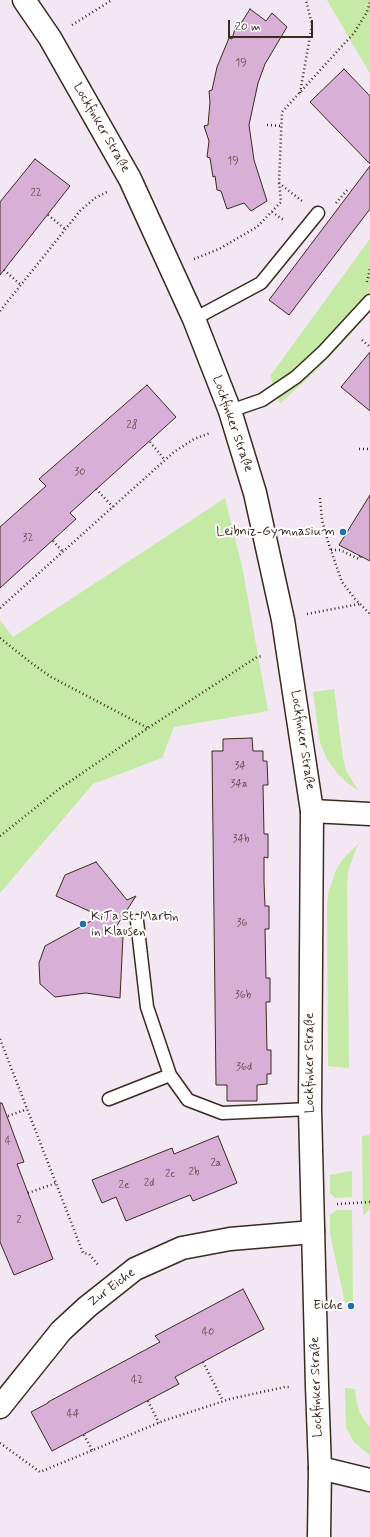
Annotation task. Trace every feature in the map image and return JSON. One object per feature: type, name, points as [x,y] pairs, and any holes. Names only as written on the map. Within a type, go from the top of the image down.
[{"type":"street","name":"Lockfinker Straße","points":[[24,0],[50,38],[130,178],[194,319],[230,411],[255,493],[283,620],[312,811],[310,1109],[320,1468],[319,1537]]},
{"type":"street","points":[[312,811],[370,814]]},
{"type":"street","name":"Zur Eiche","points":[[0,1407],[61,1331],[87,1307],[135,1269],[182,1248],[230,1240],[313,1232]]},
{"type":"street","points":[[320,1468],[370,1480]]},
{"type":"lane","points":[[194,319],[261,283],[318,213]]},
{"type":"lane","points":[[230,411],[262,400],[296,377],[323,352],[370,301]]},
{"type":"lane","points":[[137,921],[147,1007],[170,1075],[188,1100],[222,1113],[310,1109]]},
{"type":"lane","points":[[109,1099],[170,1075]]},
{"type":"path","points":[[92,13],[112,0]]},
{"type":"path","points":[[300,93],[312,25],[306,0]]},
{"type":"path","points":[[214,251],[257,227],[281,202],[279,182],[282,112],[354,33],[367,12],[370,2]]},
{"type":"path","points":[[267,126],[282,126]]},
{"type":"path","points":[[279,182],[303,202]]},
{"type":"path","points":[[338,202],[349,188]]},
{"type":"path","points":[[0,311],[80,211],[95,198],[105,193]]},
{"type":"path","points":[[343,195],[347,198]]},
{"type":"path","points":[[272,212],[286,222]]},
{"type":"path","points":[[48,215],[65,229]]},
{"type":"path","points":[[4,270],[21,285]]},
{"type":"path","points":[[0,608],[165,460],[182,446],[194,439],[206,435]]},
{"type":"path","points":[[150,442],[165,460]]},
{"type":"path","points":[[358,449],[370,450]]},
{"type":"path","points":[[96,489],[113,507]]},
{"type":"path","points":[[320,498],[322,520],[342,582],[370,614]]},
{"type":"path","points":[[53,541],[63,552]]},
{"type":"path","points":[[331,550],[340,550],[360,559],[361,556]]},
{"type":"path","points":[[301,616],[360,604]]},
{"type":"path","points":[[0,638],[30,662],[52,677],[148,728]]},
{"type":"path","points":[[0,836],[59,789],[148,728],[257,657],[266,655]]},
{"type":"path","points":[[0,1039],[83,1253],[89,1254],[114,1285]]},
{"type":"path","points":[[8,1116],[27,1109]]},
{"type":"path","points":[[28,1193],[56,1182]]},
{"type":"path","points":[[330,1204],[358,1204],[370,1202]]},
{"type":"path","points":[[203,1362],[223,1401]]},
{"type":"path","points":[[0,1443],[40,1472],[159,1422],[223,1401],[285,1387]]},
{"type":"path","points":[[148,1401],[159,1422]]},
{"type":"path","points":[[84,1435],[92,1450]]},
{"type":"green space","points":[[327,0],[370,0],[370,72],[369,72]]},
{"type":"green space","points":[[370,239],[370,311],[320,367],[280,404],[270,376]]},
{"type":"green space","points":[[225,498],[242,566],[268,711],[174,727],[162,758],[93,784],[0,893],[0,620],[13,637]]},
{"type":"green space","points":[[334,689],[343,759],[347,772],[358,790],[347,783],[338,774],[328,761],[320,743],[313,692]]},
{"type":"green space","points":[[359,843],[348,872],[347,885],[349,1068],[328,1066],[327,906],[328,894],[336,870],[343,859]]},
{"type":"green space","points":[[370,1135],[370,1209],[363,1216],[362,1136]]},
{"type":"green space","points":[[351,1171],[352,1197],[335,1198],[330,1193],[330,1175]]},
{"type":"green space","points":[[337,1210],[352,1210],[353,1302],[345,1303],[330,1234],[330,1215]]},
{"type":"green space","points":[[345,1388],[355,1389],[360,1413],[370,1427],[370,1455],[354,1442],[346,1428]]},
{"type":"building","points":[[250,9],[266,21],[272,13],[287,27],[265,64],[258,83],[249,125],[254,160],[267,201],[251,211],[244,203],[227,209],[221,191],[217,190],[210,158],[207,157],[209,141],[204,126],[208,125],[210,102],[209,91],[212,90],[217,67],[229,38],[232,39],[236,25],[240,25]]},
{"type":"building","points":[[344,69],[370,96],[370,164],[310,102]]},
{"type":"building","points":[[35,159],[70,186],[0,275],[0,202]]},
{"type":"building","points":[[370,166],[370,209],[289,315],[269,300]]},
{"type":"building","points":[[370,352],[370,411],[341,387]]},
{"type":"building","points":[[147,385],[176,417],[70,513],[76,519],[0,588],[0,527],[46,486],[39,479]]},
{"type":"building","points":[[370,495],[370,561],[339,545]]},
{"type":"building","points":[[252,738],[253,751],[263,751],[263,761],[267,761],[268,785],[263,785],[264,834],[268,834],[268,858],[264,857],[264,882],[265,906],[269,906],[269,929],[265,929],[266,978],[270,978],[270,1002],[266,1002],[267,1050],[271,1050],[271,1074],[267,1074],[267,1084],[257,1085],[257,1101],[227,1101],[227,1085],[216,1085],[212,751],[223,751],[223,739]]},
{"type":"building","points":[[96,862],[127,900],[136,896],[114,930],[123,936],[120,998],[86,993],[55,997],[40,984],[39,963],[45,946],[100,916],[56,896],[65,875]]},
{"type":"building","points":[[0,1103],[2,1103],[24,1162],[17,1164],[53,1259],[14,1275],[0,1242]]},
{"type":"building","points":[[218,1136],[237,1183],[193,1201],[190,1195],[126,1221],[116,1197],[102,1203],[92,1180],[172,1148],[174,1154]]},
{"type":"building","points":[[243,1289],[264,1329],[175,1377],[179,1384],[52,1451],[31,1412],[160,1342],[155,1336]]},
{"type":"place","name":"Leibniz-Gymnasium","points":[[343,532]]},
{"type":"place","name":"KiTa St. Martin in Klausen","points":[[83,924]]},
{"type":"place","name":"Eiche","points":[[351,1306]]}]
